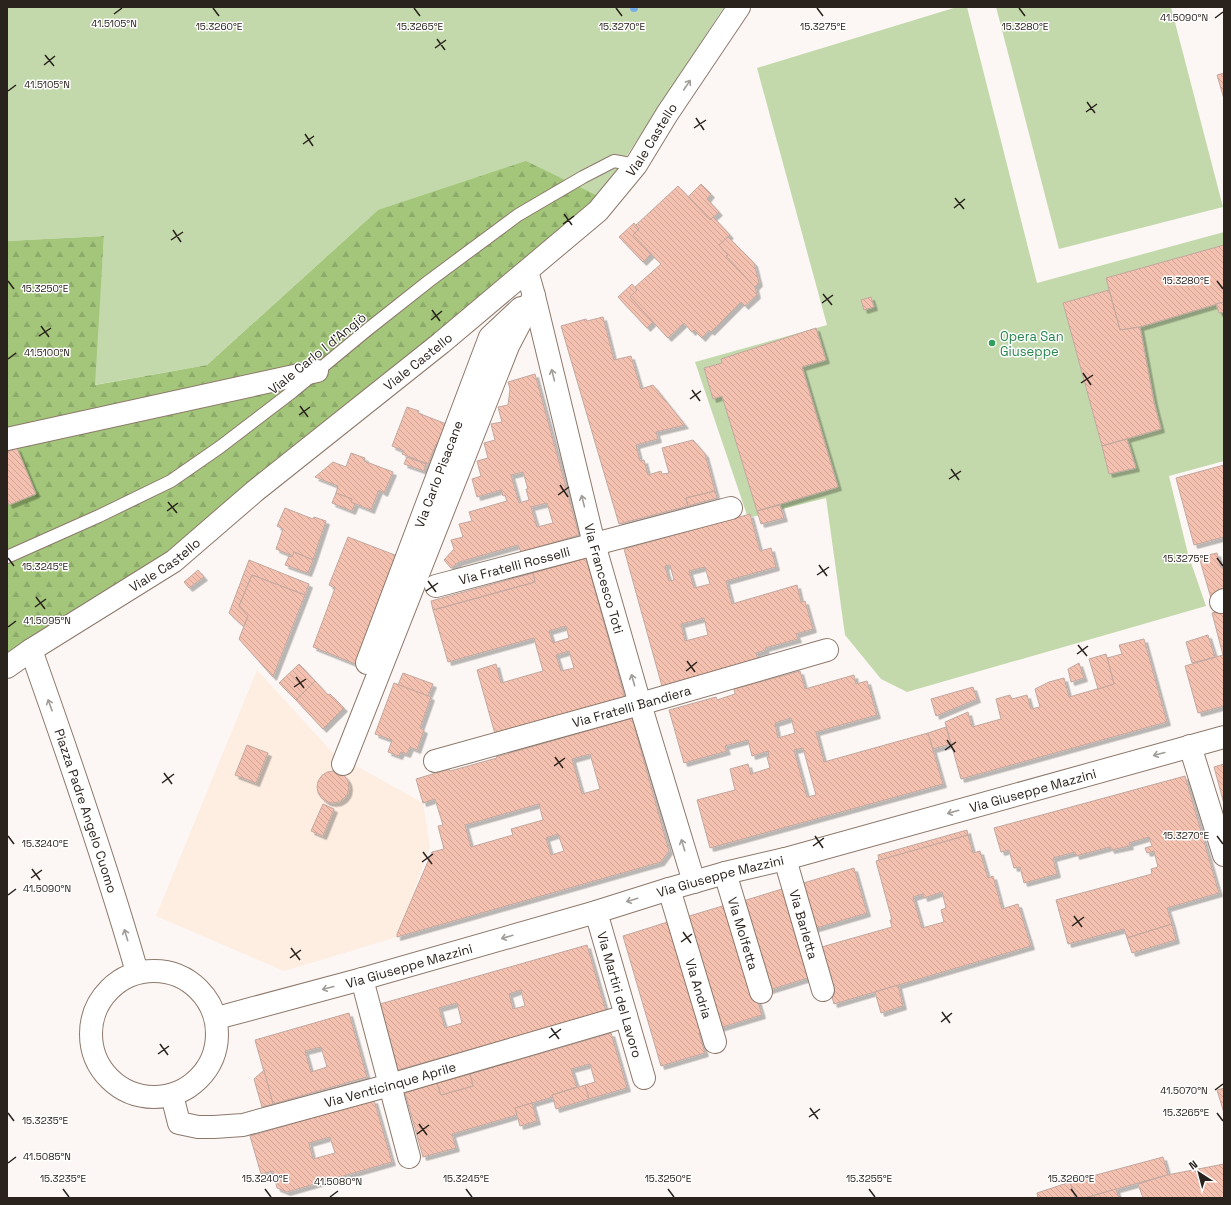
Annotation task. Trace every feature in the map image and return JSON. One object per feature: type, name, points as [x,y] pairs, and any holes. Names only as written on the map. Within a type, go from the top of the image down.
[{"type":"street","name":"Viale Castello","points":[[7,667],[31,650],[174,561],[255,492],[441,343],[598,211],[636,165],[667,114],[739,7]]},
{"type":"street","name":"Via Francesco Toti","points":[[527,271],[594,544],[640,704],[694,882]]},
{"type":"street","points":[[343,764],[508,346],[534,296]]},
{"type":"street","name":"Via Carlo Pisacane","points":[[365,668],[490,337],[534,296]]},
{"type":"street","points":[[7,439],[317,371]]},
{"type":"street","name":"Via Fratelli Rosselli","points":[[436,586],[731,508]]},
{"type":"street","name":"Piazza Padre Angelo Cuomo","points":[[31,650],[94,833],[136,972]]},
{"type":"street","name":"Via Fratelli Bandiera","points":[[435,761],[827,650]]},
{"type":"street","name":"Via Giuseppe Mazzini","points":[[217,1018],[362,979],[596,912],[694,882],[785,859],[1224,737]]},
{"type":"street","points":[[1190,746],[1220,831],[1224,855]]},
{"type":"street","name":"Via Barletta","points":[[785,859],[823,990]]},
{"type":"street","name":"Via Molfetta","points":[[725,874],[761,992]]},
{"type":"street","name":"Via Andria","points":[[669,889],[715,1042]]},
{"type":"street","name":"Via Martiri del Lavoro","points":[[596,912],[644,1078]]},
{"type":"street","points":[[157,970],[177,974],[195,984],[208,1000],[217,1018],[218,1042],[210,1066],[194,1084],[172,1095],[152,1098],[133,1094],[115,1084],[106,1075],[93,1052],[90,1032],[94,1012],[104,995],[118,981],[136,972],[157,970]]},
{"type":"street","points":[[362,979],[409,1157]]},
{"type":"street","name":"Via Venticinque Aprile","points":[[172,1095],[179,1123],[198,1127],[243,1125],[390,1085],[626,1016]]},
{"type":"lane","name":"Viale Carlo I d'Angiò","points":[[7,557],[99,516],[171,481],[220,447],[292,392],[429,281],[518,215],[583,177],[614,161],[636,165]]},
{"type":"shaded area","points":[[257,670],[333,753],[423,803],[430,847],[397,937],[284,971],[156,916]]},
{"type":"green space","points":[[7,7],[724,7],[600,197],[378,210],[207,365],[94,385],[104,236],[7,241]]},
{"type":"green space","name":"Opera San Giuseppe","points":[[957,7],[967,7],[1037,283],[1224,232],[1224,461],[1169,476],[1188,554],[1206,606],[907,692],[881,679],[845,635],[826,498],[748,518],[695,362],[827,325],[757,68]]},
{"type":"green space","points":[[996,7],[1171,7],[1223,207],[1059,249]]},
{"type":"green space","points":[[526,161],[600,197],[171,561],[7,666],[7,241],[104,236],[95,385],[207,365],[378,210]]},
{"type":"building","points":[[1224,73],[1224,99],[1217,75]]},
{"type":"building","points":[[701,184],[711,194],[707,199],[719,212],[710,220],[688,197]]},
{"type":"building","points":[[678,186],[710,220],[713,217],[730,235],[719,245],[728,255],[726,256],[755,287],[757,295],[745,306],[741,302],[711,332],[709,330],[702,338],[694,330],[692,332],[684,323],[668,338],[630,297],[637,290],[635,287],[661,264],[633,235],[639,229],[636,225]]},
{"type":"building","points":[[634,223],[639,229],[633,235],[651,254],[643,262],[619,237]]},
{"type":"building","points":[[728,237],[754,263],[759,283],[755,287],[726,256],[728,255],[719,245]]},
{"type":"building","points":[[1224,245],[1224,302],[1140,327],[1120,330],[1106,278]]},
{"type":"building","points":[[632,284],[637,290],[630,297],[653,322],[647,328],[618,297]]},
{"type":"building","points":[[1109,290],[1120,330],[1140,327],[1154,402],[1161,429],[1102,446],[1063,303]]},
{"type":"building","points":[[871,297],[874,307],[864,310],[861,300]]},
{"type":"building","points":[[1224,302],[1224,312],[1219,313],[1216,304]]},
{"type":"building","points":[[603,317],[614,360],[631,356],[641,389],[653,385],[685,425],[656,432],[658,439],[636,445],[640,461],[644,460],[648,475],[661,471],[662,474],[669,473],[662,448],[693,440],[705,454],[715,491],[686,498],[688,506],[619,524],[561,326],[586,319],[587,321]]},
{"type":"building","points":[[816,328],[826,360],[802,367],[838,487],[757,511],[722,396],[713,399],[704,368],[722,363],[721,359]]},
{"type":"building","points":[[535,374],[579,535],[521,552],[518,545],[459,562],[451,568],[444,560],[454,549],[451,540],[463,537],[459,524],[472,521],[469,512],[507,501],[501,490],[477,497],[472,479],[481,476],[477,461],[488,458],[484,443],[495,440],[491,424],[502,422],[498,407],[508,405],[510,389],[508,382]],"holes":[[[523,472],[528,489],[526,489],[529,500],[519,503],[511,475]],[[547,503],[553,523],[537,527],[531,507]]]},
{"type":"building","points":[[407,407],[449,425],[441,446],[436,444],[428,464],[402,454],[404,451],[392,446]]},
{"type":"building","points":[[1127,439],[1136,468],[1109,474],[1102,446]]},
{"type":"building","points":[[17,448],[36,494],[9,505],[7,499],[7,452]]},
{"type":"building","points":[[351,453],[365,458],[364,461],[393,472],[384,493],[379,490],[371,510],[351,502],[352,499],[336,493],[338,486],[315,477],[333,462],[346,467]]},
{"type":"building","points":[[407,457],[426,464],[424,471],[404,464]]},
{"type":"building","points":[[1224,465],[1224,537],[1194,545],[1176,478]]},
{"type":"building","points":[[715,491],[717,498],[688,506],[686,498]]},
{"type":"building","points":[[336,493],[352,499],[351,502],[355,504],[352,511],[332,503]]},
{"type":"building","points":[[780,505],[784,518],[761,524],[757,511]]},
{"type":"building","points":[[285,508],[313,519],[314,517],[326,521],[313,560],[294,552],[293,556],[276,549],[283,529],[277,526]]},
{"type":"building","points":[[750,514],[760,551],[771,548],[776,567],[726,581],[732,604],[797,585],[801,602],[805,601],[813,629],[796,634],[798,639],[765,648],[766,650],[756,653],[759,663],[663,690],[624,549]],"holes":[[[670,565],[674,580],[669,581],[665,566]],[[705,567],[710,584],[694,588],[689,571]],[[704,618],[708,635],[685,641],[681,624]]]},
{"type":"building","points":[[348,537],[400,557],[358,665],[313,647],[335,588],[329,585]]},
{"type":"building","points":[[294,552],[313,560],[308,573],[285,565],[289,556],[292,557]]},
{"type":"building","points":[[1217,553],[1221,568],[1224,567],[1224,593],[1211,598],[1199,557]]},
{"type":"building","points":[[586,558],[625,698],[495,734],[477,670],[496,664],[501,683],[543,671],[534,638],[448,662],[433,610],[535,582],[533,573]],"holes":[[[566,626],[569,638],[553,643],[549,631]],[[569,651],[574,668],[561,671],[556,655]]]},
{"type":"building","points":[[249,560],[309,584],[305,595],[252,575],[239,606],[248,616],[244,627],[229,613]]},
{"type":"building","points":[[198,570],[204,577],[189,588],[184,582]]},
{"type":"building","points":[[533,573],[535,582],[433,610],[431,601]]},
{"type":"building","points":[[252,575],[305,595],[273,677],[239,639],[248,616],[239,606]]},
{"type":"building","points":[[1224,610],[1224,706],[1198,713],[1185,666],[1223,655],[1212,613]]},
{"type":"building","points":[[1208,635],[1215,657],[1192,663],[1186,642]]},
{"type":"building","points":[[1144,639],[1167,722],[961,779],[945,722],[968,712],[972,727],[1001,719],[996,699],[1010,695],[1012,699],[1027,695],[1031,709],[1040,707],[1035,689],[1049,682],[1064,678],[1069,697],[1114,684],[1107,658],[1122,654],[1119,645]]},
{"type":"building","points":[[1106,654],[1114,684],[1098,689],[1089,659]]},
{"type":"building","points":[[1079,663],[1084,678],[1071,682],[1068,669]]},
{"type":"building","points":[[299,664],[315,681],[296,700],[279,683]]},
{"type":"building","points":[[800,671],[805,689],[854,675],[856,684],[867,681],[877,715],[816,732],[824,762],[928,733],[943,784],[710,848],[697,800],[735,790],[730,769],[748,764],[751,774],[770,768],[767,757],[769,757],[768,751],[752,756],[748,740],[725,746],[727,751],[684,763],[669,710],[716,697],[717,700],[735,694],[734,689]],"holes":[[[791,718],[795,733],[778,738],[775,723]],[[803,748],[816,795],[807,797],[794,750]]]},
{"type":"building","points":[[403,673],[433,684],[428,696],[398,685]]},
{"type":"building","points":[[315,681],[328,695],[330,694],[344,708],[323,729],[296,700]]},
{"type":"building","points":[[394,683],[431,697],[420,728],[424,730],[417,750],[410,747],[407,754],[401,752],[399,756],[388,752],[392,740],[375,734]]},
{"type":"building","points":[[973,687],[977,699],[936,716],[931,699]]},
{"type":"building","points":[[632,718],[669,851],[661,862],[397,937],[432,852],[444,849],[438,826],[443,825],[435,799],[423,803],[416,779],[449,769],[450,771],[497,758],[496,757]],"holes":[[[590,754],[600,789],[582,794],[572,759]],[[539,804],[543,820],[511,829],[513,835],[471,847],[465,825]],[[558,834],[564,851],[551,855],[546,838]]]},
{"type":"building","points":[[946,727],[951,744],[933,749],[928,733]]},
{"type":"building","points":[[247,745],[268,753],[256,783],[235,775]]},
{"type":"building","points":[[1224,764],[1224,804],[1214,767]]},
{"type":"building","points":[[330,771],[336,771],[345,775],[349,787],[345,799],[336,803],[330,803],[321,799],[317,790],[317,784],[321,775]]},
{"type":"building","points":[[1185,776],[1219,893],[1167,908],[1172,924],[1127,938],[1124,929],[1068,944],[1056,900],[1152,874],[1151,869],[1158,867],[1154,851],[1147,853],[1145,848],[1152,846],[1149,837],[1129,843],[1130,846],[1111,850],[1110,847],[1076,856],[1075,852],[1053,858],[1057,874],[1024,883],[1020,867],[1014,868],[1009,850],[1001,852],[994,828]]},
{"type":"building","points":[[323,804],[334,809],[323,836],[311,831]]},
{"type":"building","points":[[967,830],[968,835],[879,861],[878,855]]},
{"type":"building","points":[[968,835],[973,853],[980,851],[988,878],[993,876],[1002,909],[1018,904],[1031,946],[834,1004],[818,948],[892,927],[890,920],[892,920],[876,861]],"holes":[[[942,892],[946,908],[941,910],[944,922],[922,928],[913,897],[923,894],[924,898]]]},
{"type":"building","points":[[854,868],[867,913],[813,929],[800,884]]},
{"type":"building","points":[[782,889],[808,978],[766,991],[740,902]]},
{"type":"building","points":[[729,904],[762,1015],[719,1028],[686,917]]},
{"type":"building","points":[[671,921],[704,1032],[699,1033],[705,1053],[661,1066],[623,936]]},
{"type":"building","points":[[1172,924],[1176,940],[1132,953],[1127,938]]},
{"type":"building","points":[[587,945],[606,1011],[398,1070],[380,1004]],"holes":[[[521,990],[525,1006],[513,1009],[509,994]],[[457,1003],[462,1023],[445,1028],[439,1008]]]},
{"type":"building","points":[[898,985],[903,1006],[881,1013],[875,992]]},
{"type":"building","points":[[349,1013],[367,1077],[273,1104],[255,1040]],"holes":[[[321,1047],[327,1067],[311,1072],[305,1051]]]},
{"type":"building","points":[[611,1033],[627,1088],[589,1099],[585,1085],[595,1082],[590,1064],[571,1069],[577,1087],[552,1095],[553,1097],[515,1108],[517,1115],[452,1134],[456,1148],[423,1157],[405,1093],[437,1083],[441,1095],[473,1086],[470,1074]]},
{"type":"building","points":[[264,1070],[273,1104],[262,1107],[254,1079]]},
{"type":"building","points":[[470,1074],[473,1086],[441,1095],[437,1083]]},
{"type":"building","points":[[585,1085],[589,1099],[556,1109],[552,1095]]},
{"type":"building","points":[[1224,1088],[1224,1113],[1217,1090]]},
{"type":"building","points":[[374,1100],[392,1162],[287,1192],[277,1188],[273,1171],[261,1174],[250,1136]],"holes":[[[330,1137],[335,1153],[313,1159],[309,1143]]]},
{"type":"building","points":[[532,1103],[537,1121],[520,1126],[515,1108]]},
{"type":"building","points":[[1163,1157],[1167,1175],[1085,1198],[1075,1198],[1070,1182]]},
{"type":"building","points":[[1224,1164],[1224,1198],[1143,1198],[1138,1184],[1167,1175]]},
{"type":"building","points":[[1070,1182],[1075,1198],[1038,1198],[1037,1193]]},
{"type":"building","points":[[1116,1189],[1119,1198],[1085,1198]]},
{"type":"place","name":"Opera San Giuseppe","points":[[992,343]]}]
